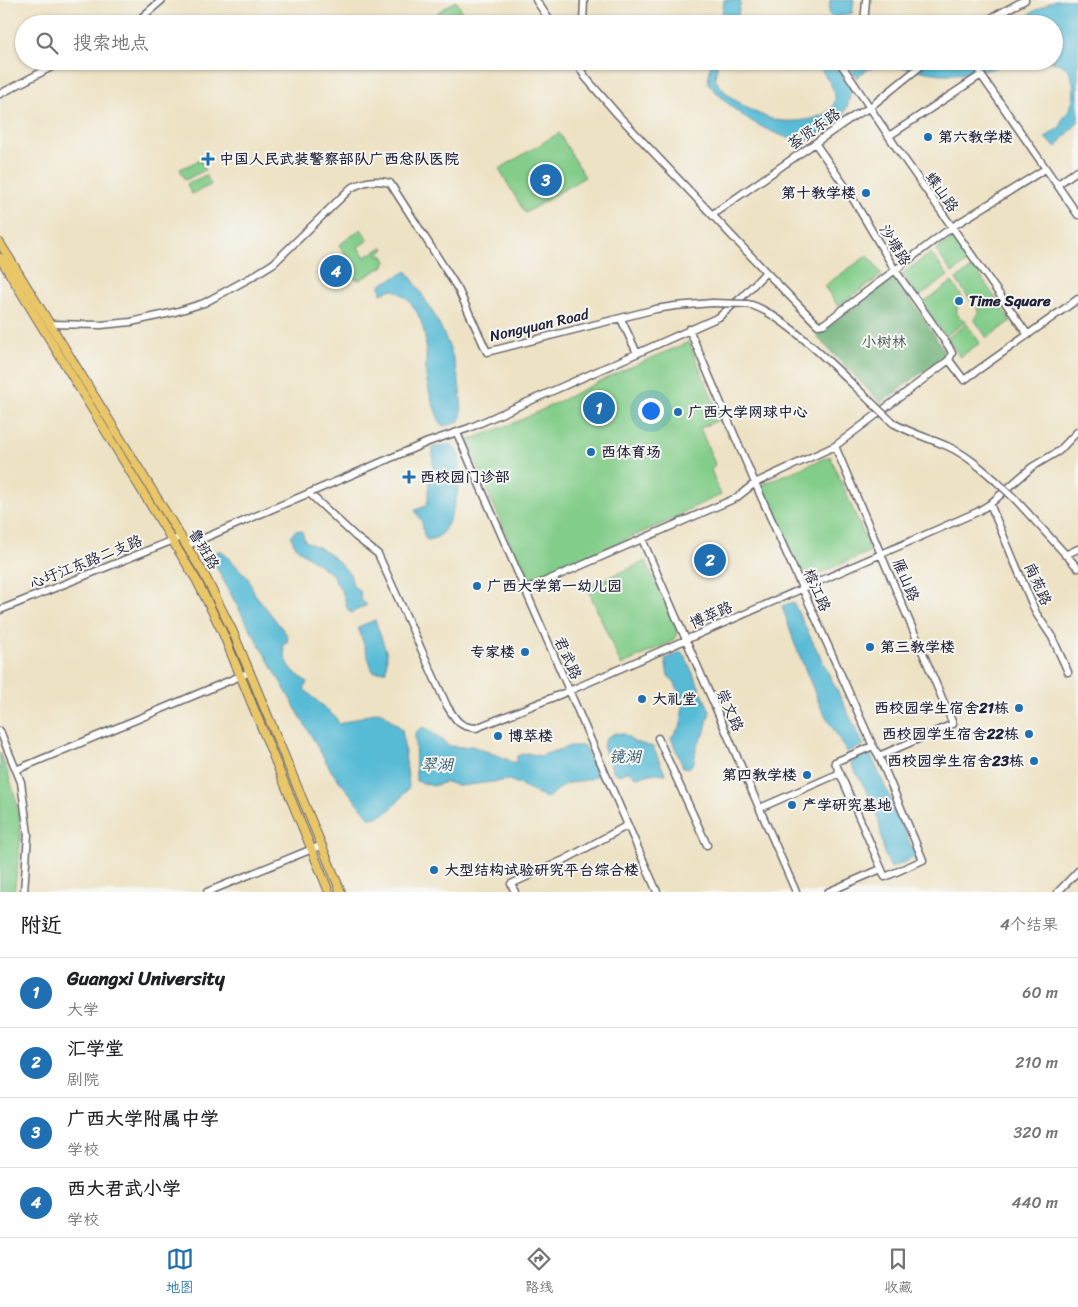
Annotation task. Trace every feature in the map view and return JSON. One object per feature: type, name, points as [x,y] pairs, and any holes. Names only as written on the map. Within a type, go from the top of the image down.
[{"type":"main road","name":"鲁班路","points":[[1,248],[204,576],[233,632],[341,892]]},
{"type":"main road","name":"鲁班路","points":[[0,258],[197,581],[222,631],[329,892]]},
{"type":"street","points":[[144,15],[162,0]]},
{"type":"street","points":[[536,0],[546,15]]},
{"type":"street","points":[[583,15],[584,0]]},
{"type":"street","points":[[865,15],[866,0]]},
{"type":"street","points":[[997,15],[1025,0]]},
{"type":"street","points":[[0,94],[46,70]]},
{"type":"street","points":[[581,70],[618,115],[816,324],[821,325],[952,227],[1045,169]]},
{"type":"street","name":"蝶山路","points":[[845,70],[869,108],[1028,335]]},
{"type":"street","name":"荟贤东路","points":[[713,214],[854,116],[869,108],[915,70]]},
{"type":"street","points":[[979,70],[1078,215]]},
{"type":"street","points":[[889,136],[980,73]]},
{"type":"street","name":"沙塘路","points":[[815,143],[846,189],[895,270],[949,347],[952,353],[949,360]]},
{"type":"street","points":[[1057,185],[1078,170]]},
{"type":"street","name":"Nongyuan Road","points":[[49,324],[102,325],[131,322],[204,303],[274,263],[351,188],[363,182],[378,180],[390,183],[458,289],[487,352],[675,306],[712,303],[755,306],[768,312],[812,347],[893,423],[959,452],[977,464],[1016,499],[1078,568]]},
{"type":"street","points":[[186,546],[428,442],[457,433],[719,316],[730,308],[766,272]]},
{"type":"street","points":[[525,590],[736,498],[755,483],[835,446],[949,360],[964,380],[1078,299]]},
{"type":"street","points":[[621,318],[637,353]]},
{"type":"street","name":"榕江路","points":[[689,329],[755,483],[879,756],[923,860],[885,877],[881,869]]},
{"type":"street","name":"博萃路","points":[[309,493],[356,537],[378,554],[447,706],[456,721],[465,727],[476,728],[569,691],[977,512],[990,504],[1032,467],[1059,451],[1078,431]]},
{"type":"street","name":"君武路","points":[[457,433],[655,891]]},
{"type":"street","name":"雁山路","points":[[835,446],[953,724],[879,756]]},
{"type":"street","name":"南苑路","points":[[990,504],[1036,613],[1052,637],[1068,672]]},
{"type":"street","name":"心圩江东路二支路","points":[[0,610],[181,537]]},
{"type":"street","name":"崇文路","points":[[642,539],[796,892]]},
{"type":"street","points":[[1065,555],[1078,549]]},
{"type":"street","points":[[16,770],[250,672]]},
{"type":"street","points":[[0,730],[21,782],[28,834],[24,892]]},
{"type":"street","points":[[658,738],[707,845]]},
{"type":"street","points":[[828,892],[881,869],[835,762],[873,746]]},
{"type":"street","points":[[760,808],[840,773]]},
{"type":"street","points":[[515,892],[511,884],[566,859],[628,825]]},
{"type":"street","points":[[207,892],[322,844]]},
{"type":"street","points":[[1058,892],[1078,871]]},
{"type":"green space","points":[[456,1],[462,11],[454,15],[440,15],[438,12]]},
{"type":"green space","points":[[559,133],[585,177],[525,213],[499,169]]},
{"type":"green space","points":[[200,160],[205,170],[185,180],[180,169]]},
{"type":"green space","points":[[206,175],[211,185],[192,194],[187,184]]},
{"type":"green space","points":[[361,229],[368,240],[358,247],[365,257],[383,247],[385,249],[378,254],[383,256],[386,261],[383,267],[359,280],[353,277],[353,269],[350,270],[348,268],[353,265],[339,245]]},
{"type":"green space","points":[[953,238],[969,261],[952,273],[936,250]]},
{"type":"green space","points":[[931,253],[948,276],[918,297],[902,274]]},
{"type":"green space","points":[[868,255],[882,275],[838,306],[824,286]]},
{"type":"green space","points":[[974,267],[1011,321],[987,338],[974,319],[978,313],[977,305],[970,300],[956,279]]},
{"type":"green space","name":"小树林","points":[[895,275],[944,350],[941,358],[881,403],[816,336]]},
{"type":"green space","points":[[952,282],[964,300],[958,305],[958,315],[967,321],[945,336],[922,303]]},
{"type":"green space","points":[[967,324],[980,343],[960,357],[947,338]]},
{"type":"green space","name":"西体育场","points":[[689,342],[721,419],[700,428],[715,464],[711,470],[721,495],[687,510],[676,518],[526,582],[467,441],[521,420],[621,371]]},
{"type":"green space","points":[[830,456],[871,551],[802,581],[761,485]]},
{"type":"green space","points":[[646,561],[677,633],[673,641],[621,665],[587,587]]},
{"type":"green space","points":[[0,753],[18,809],[20,845],[14,892],[0,892]]},
{"type":"water","points":[[724,0],[741,0],[738,15],[722,15]]},
{"type":"water","points":[[830,0],[854,0],[852,13],[844,15],[829,14]]},
{"type":"water","points":[[1055,0],[1078,0],[1078,122],[1056,147],[1045,138],[1062,125],[1061,121],[1066,115],[1074,96],[1071,76],[1068,69],[1063,66],[1063,15],[1030,15]]},
{"type":"water","points":[[710,70],[716,70],[715,78],[731,97],[769,118],[787,121],[798,121],[820,116],[829,111],[834,104],[834,91],[822,70],[839,70],[851,88],[847,107],[839,120],[811,140],[804,141],[767,130],[751,121],[732,107],[708,83]]},
{"type":"water","points":[[852,70],[868,70],[865,71],[857,78]]},
{"type":"water","points":[[916,70],[986,70],[964,74]]},
{"type":"water","points":[[407,271],[441,328],[453,358],[462,409],[460,421],[450,425],[442,426],[431,396],[426,377],[425,337],[417,312],[407,299],[392,289],[381,294],[380,285]]},
{"type":"water","points":[[450,444],[459,456],[460,464],[456,497],[446,527],[441,534],[427,540],[424,535],[422,522],[415,510],[426,506],[428,501],[429,473],[433,469],[433,447]]},
{"type":"water","points":[[296,530],[302,531],[305,541],[325,551],[338,561],[350,574],[353,586],[360,591],[361,600],[367,605],[351,613],[332,574],[300,551],[294,544],[291,536]]},
{"type":"water","points":[[221,550],[248,578],[255,594],[288,636],[287,642],[283,645],[286,658],[293,670],[307,682],[304,689],[336,718],[339,724],[380,711],[402,729],[409,787],[397,803],[388,811],[377,817],[370,818],[332,772],[210,555]]},
{"type":"water","points":[[793,602],[864,745],[847,752],[821,708],[794,642],[782,606]]},
{"type":"water","points":[[375,620],[387,654],[386,671],[373,672],[358,627]]},
{"type":"water","points":[[681,652],[685,656],[710,711],[704,735],[697,745],[694,762],[689,768],[683,767],[671,738],[681,725],[683,702],[674,681],[668,676],[665,659]]},
{"type":"water","name":"翠湖","points":[[421,728],[426,728],[449,746],[472,746],[511,762],[517,762],[517,756],[527,753],[540,756],[570,746],[584,746],[597,775],[591,779],[565,784],[547,798],[509,780],[460,786],[446,782],[433,786],[416,781],[415,733]]},
{"type":"water","name":"镜湖","points":[[615,733],[624,734],[635,742],[653,747],[665,774],[656,773],[636,777],[629,771],[619,775],[613,771],[603,746],[606,738]]},
{"type":"water","points":[[870,753],[916,857],[891,868],[884,853],[879,821],[869,795],[850,762]]},
{"type":"place","name":"第六教学楼","points":[[928,137]]},
{"type":"place","name":"中国人民武装警察部队广西总队医院","points":[[208,159]]},
{"type":"place","name":"广西大学附属中学","points":[[546,180]]},
{"type":"place","name":"第十教学楼","points":[[866,193]]},
{"type":"place","name":"西大君武小学","points":[[336,271]]},
{"type":"place","name":"Time Square","points":[[959,301]]},
{"type":"place","name":"Guangxi University","points":[[599,408]]},
{"type":"place","name":"广西大学网球中心","points":[[678,412]]},
{"type":"place","name":"西体育场","points":[[591,452]]},
{"type":"place","name":"西校园门诊部","points":[[409,477]]},
{"type":"place","name":"汇学堂","points":[[710,560]]},
{"type":"place","name":"广西大学第一幼儿园","points":[[477,586]]},
{"type":"place","name":"第三教学楼","points":[[870,647]]},
{"type":"place","name":"专家楼","points":[[525,652]]},
{"type":"place","name":"大礼堂","points":[[642,699]]},
{"type":"place","name":"西校园学生宿舍21栋","points":[[1019,708]]},
{"type":"place","name":"西校园学生宿舍22栋","points":[[1029,734]]},
{"type":"place","name":"博萃楼","points":[[498,736]]},
{"type":"place","name":"西校园学生宿舍23栋","points":[[1034,761]]},
{"type":"place","name":"第四教学楼","points":[[807,775]]},
{"type":"place","name":"产学研究基地","points":[[792,805]]},
{"type":"place","name":"大型结构试验研究平台综合楼","points":[[434,870]]}]
